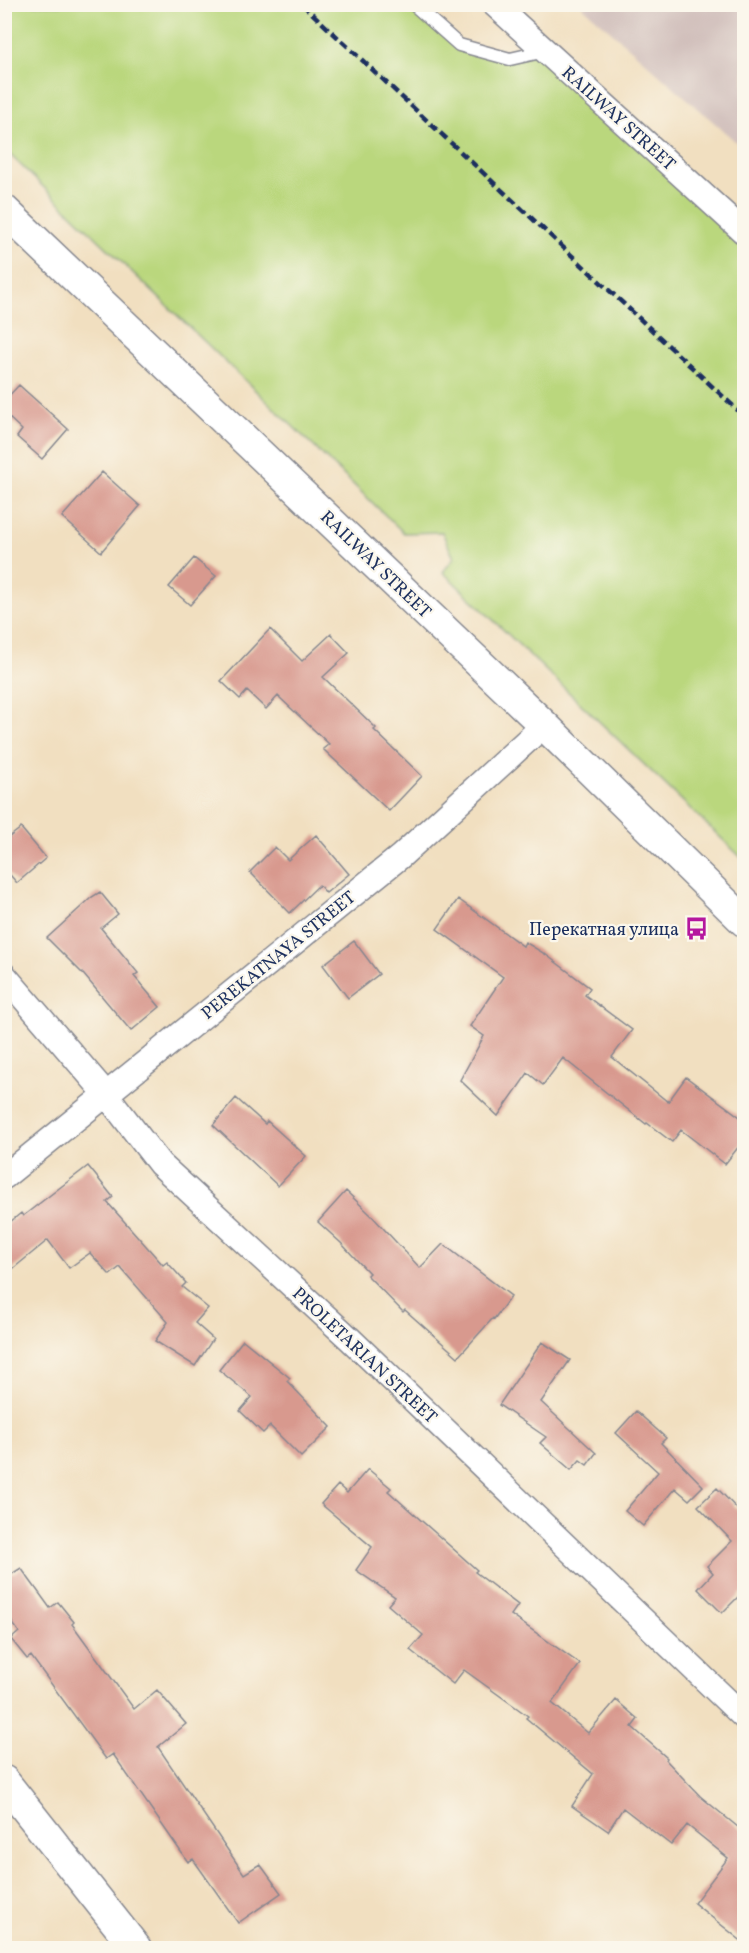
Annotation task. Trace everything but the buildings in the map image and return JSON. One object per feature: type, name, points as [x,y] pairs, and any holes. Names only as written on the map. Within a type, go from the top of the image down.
[{"type":"street","name":"RAILWAY STREET","points":[[494,4],[744,232]]},
{"type":"street","name":"RAILWAY STREET","points":[[4,210],[544,725],[744,921]]},
{"type":"street","name":"PEREKATNAYA STREET","points":[[4,1177],[401,856],[544,725]]},
{"type":"street","name":"PROLETARIAN STREET","points":[[4,975],[106,1094],[160,1164],[350,1339],[744,1717]]},
{"type":"street","points":[[4,1781],[136,1948]]},
{"type":"lane","points":[[413,4],[459,45],[510,59],[545,51]]},
{"type":"shaded area","points":[[581,5],[744,5],[744,149]]},
{"type":"green space","points":[[4,5],[413,5],[459,45],[510,59],[545,51],[744,232],[744,860],[443,572],[454,558],[442,532],[404,533],[5,150]]},
{"type":"railway","points":[[302,4],[744,416]]},
{"type":"place","name":"Перекатная улица","points":[[697,929]]}]
